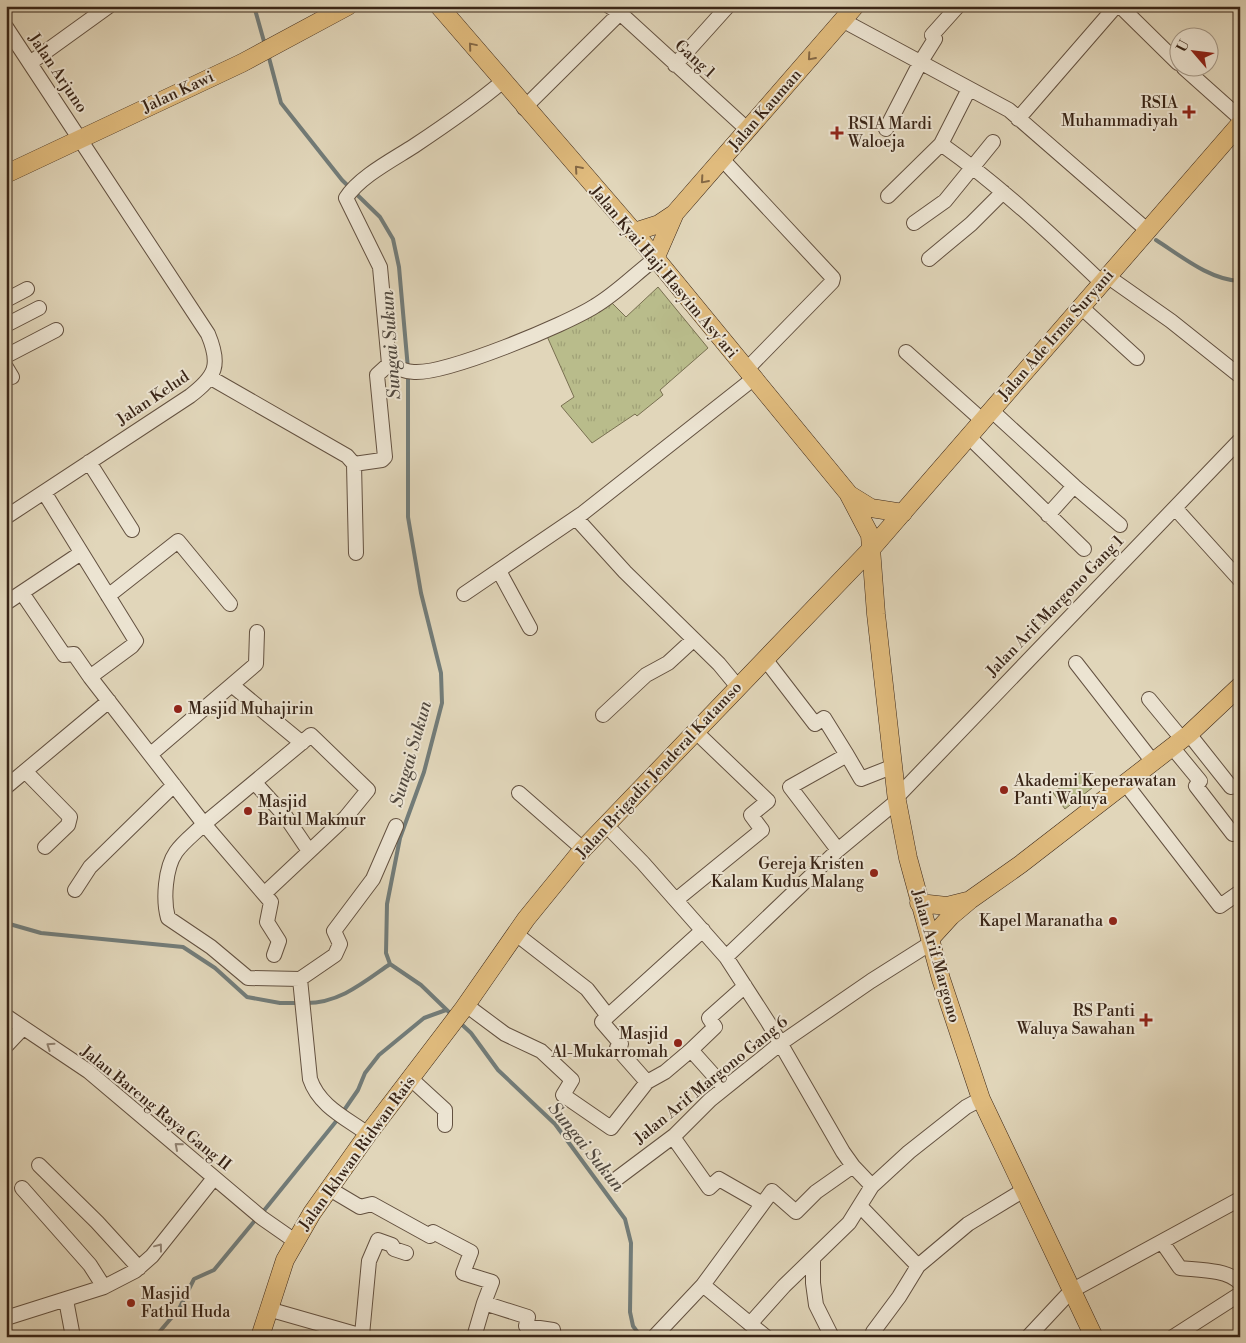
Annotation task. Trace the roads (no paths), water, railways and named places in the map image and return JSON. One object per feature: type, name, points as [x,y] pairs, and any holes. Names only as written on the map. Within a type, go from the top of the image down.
[{"type":"main road","name":"Jalan Kawi","points":[[6,174],[242,63],[348,6]]},
{"type":"main road","name":"Jalan Kyai Haji Hasyim Asy'ari","points":[[439,6],[524,108],[634,232],[848,494],[870,535],[872,548]]},
{"type":"main road","name":"Jalan Kauman","points":[[634,232],[659,224],[675,213],[855,6]]},
{"type":"main road","name":"Jalan Ade Irma Suryani","points":[[872,548],[1240,124]]},
{"type":"main road","name":"Jalan Kauman","points":[[655,259],[675,213]]},
{"type":"main road","points":[[848,494],[871,508],[903,513]]},
{"type":"main road","name":"Jalan Brigadir Jenderal Katamso","points":[[465,1006],[516,934],[583,849],[872,548]]},
{"type":"main road","name":"Jalan Arif Margono","points":[[872,548],[876,614],[897,799],[919,903],[940,979],[981,1099],[1094,1337]]},
{"type":"main road","points":[[930,941],[951,916],[970,900],[1181,740],[1240,686]]},
{"type":"main road","points":[[919,903],[947,906],[970,900]]},
{"type":"main road","name":"Jalan Ikhwan Ridwan Rais","points":[[260,1337],[283,1265],[295,1241],[328,1188],[465,1006]]},
{"type":"street","points":[[30,63],[110,6]]},
{"type":"street","points":[[675,65],[728,6]]},
{"type":"street","points":[[886,129],[920,63],[935,39],[932,35],[958,6]]},
{"type":"street","points":[[1018,118],[1116,6]]},
{"type":"street","points":[[1120,6],[1168,52]]},
{"type":"street","points":[[524,108],[615,10]]},
{"type":"street","name":"Gang 1","points":[[615,10],[748,130]]},
{"type":"street","points":[[842,20],[1008,110],[1147,230]]},
{"type":"street","name":"Jalan Arjuno","points":[[6,28],[81,138]]},
{"type":"street","points":[[1195,78],[1240,118]]},
{"type":"street","points":[[394,367],[380,267],[347,201],[353,190],[502,82]]},
{"type":"street","points":[[888,196],[941,144],[969,89]]},
{"type":"street","name":"Jalan Kelud","points":[[6,517],[190,396],[210,378],[215,363],[215,355],[208,334],[81,138]]},
{"type":"street","points":[[914,223],[945,201],[993,142]]},
{"type":"street","points":[[941,144],[973,167],[1105,279],[1171,321],[1238,372]]},
{"type":"street","points":[[464,594],[580,516],[750,375],[832,282],[833,278],[722,159]]},
{"type":"street","points":[[929,259],[971,224],[1003,192]]},
{"type":"street","points":[[354,464],[385,458],[377,375],[394,367],[415,372],[436,369],[486,353],[575,318],[607,298],[655,259]]},
{"type":"street","points":[[6,300],[27,289]]},
{"type":"street","points":[[1081,307],[1137,358]]},
{"type":"street","points":[[6,324],[39,308]]},
{"type":"street","points":[[6,356],[56,330]]},
{"type":"street","points":[[906,352],[1120,525]]},
{"type":"street","points":[[210,378],[347,456],[354,464],[356,553]]},
{"type":"street","points":[[968,436],[1084,549]]},
{"type":"street","name":"Jalan Arif Margono Gang 1","points":[[726,957],[838,850],[897,799],[1240,440]]},
{"type":"street","points":[[89,462],[132,530]]},
{"type":"street","points":[[1048,515],[1074,486]]},
{"type":"street","points":[[44,492],[136,641],[90,677]]},
{"type":"street","points":[[1175,508],[1240,580]]},
{"type":"street","points":[[580,516],[693,640],[719,664],[738,687]]},
{"type":"street","points":[[108,596],[178,541],[230,604]]},
{"type":"street","points":[[6,603],[81,553]]},
{"type":"street","points":[[499,571],[530,628]]},
{"type":"street","points":[[22,593],[64,654],[74,654],[204,824],[265,893],[271,902],[267,922],[279,941],[274,955]]},
{"type":"street","points":[[151,754],[233,686],[256,664],[257,632]]},
{"type":"street","points":[[603,715],[646,675],[668,663],[693,640]]},
{"type":"street","points":[[765,658],[816,724],[824,718],[860,778],[894,766]]},
{"type":"street","points":[[1076,663],[1153,762]]},
{"type":"street","points":[[233,686],[302,742]]},
{"type":"street","points":[[1149,699],[1181,740],[1231,787]]},
{"type":"street","points":[[8,783],[109,701]]},
{"type":"street","points":[[676,900],[762,830],[751,815],[768,801],[696,732]]},
{"type":"street","points":[[265,893],[346,817],[368,790],[311,735],[204,824],[176,852],[172,861],[165,902],[168,918],[211,947],[248,978],[300,979],[335,955],[340,944],[334,931],[373,879],[396,826]]},
{"type":"street","points":[[1181,740],[1200,781],[1196,786],[1233,834]]},
{"type":"street","points":[[838,850],[790,787],[847,755]]},
{"type":"street","points":[[25,771],[70,817],[68,825],[45,847]]},
{"type":"street","points":[[255,783],[286,817],[309,851]]},
{"type":"street","points":[[1125,783],[1220,906],[1240,892]]},
{"type":"street","points":[[75,890],[90,867],[174,784]]},
{"type":"street","points":[[519,792],[583,849]]},
{"type":"street","points":[[606,825],[726,957],[781,1043],[853,1166],[872,1186]]},
{"type":"street","points":[[647,1082],[617,1048],[621,1044],[602,1022],[703,930]]},
{"type":"street","points":[[516,934],[587,988],[608,1016]]},
{"type":"street","name":"Jalan Arif Margono Gang 6","points":[[615,1180],[673,1137],[725,1088],[781,1043],[930,941]]},
{"type":"street","points":[[300,979],[310,1079],[314,1090],[318,1097],[340,1115],[368,1134]]},
{"type":"street","points":[[465,1006],[505,1034],[541,1051],[572,1080],[563,1094],[611,1128],[647,1082],[665,1072],[715,1026],[709,1018],[745,986]]},
{"type":"street","name":"Jalan Bareng Raya Gang II","points":[[6,1016],[88,1071],[260,1216],[295,1241]]},
{"type":"street","points":[[6,1046],[23,1028]]},
{"type":"street","points":[[691,1050],[725,1088]]},
{"type":"street","points":[[412,1076],[445,1110],[445,1125]]},
{"type":"street","points":[[750,1324],[784,1286],[814,1260],[849,1223],[861,1207],[872,1186],[909,1152],[958,1112],[981,1099]]},
{"type":"street","points":[[673,1137],[709,1188],[719,1179],[761,1203]]},
{"type":"street","points":[[39,1165],[97,1222],[139,1268]]},
{"type":"street","points":[[654,1337],[703,1285],[761,1203],[772,1191],[796,1212],[816,1192],[853,1166]]},
{"type":"street","points":[[6,1318],[104,1287],[139,1268],[152,1256],[214,1178]]},
{"type":"street","points":[[22,1188],[90,1265],[104,1287]]},
{"type":"street","points":[[328,1188],[360,1207],[372,1204],[430,1236],[432,1232],[471,1252],[464,1273],[492,1282],[474,1337]]},
{"type":"street","points":[[873,1332],[900,1297],[918,1266],[968,1224],[1024,1190]]},
{"type":"street","points":[[1028,1337],[1071,1291],[1240,1199]]},
{"type":"street","points":[[861,1207],[918,1266]]},
{"type":"street","points":[[268,1309],[364,1336],[369,1261],[378,1240],[406,1253]]},
{"type":"street","points":[[1162,1242],[1180,1268],[1217,1273],[1236,1279],[1240,1283]]},
{"type":"street","points":[[814,1260],[813,1283],[816,1305],[832,1337]]},
{"type":"street","points":[[703,1285],[766,1337]]},
{"type":"street","points":[[1173,1337],[1240,1294]]},
{"type":"street","points":[[66,1300],[74,1337]]},
{"type":"street","points":[[484,1303],[528,1317],[526,1326],[553,1330],[554,1337]]},
{"type":"waterway","name":"Sungai Sukun","points":[[254,6],[265,45]]},
{"type":"waterway","name":"Sungai Sukun","points":[[268,54],[281,103],[342,180],[380,217],[393,239],[399,267],[408,369]]},
{"type":"waterway","points":[[1156,240],[1207,272],[1229,280],[1240,281]]},
{"type":"waterway","name":"Sungai Sukun","points":[[408,376],[408,517],[421,593],[441,673],[442,703],[424,772],[400,838],[387,904],[386,953],[390,964],[421,985],[452,1015]]},
{"type":"waterway","points":[[6,923],[41,933],[183,947],[215,968],[247,997],[280,1003],[299,1003]]},
{"type":"waterway","points":[[306,1003],[318,1002],[341,995],[390,964]]},
{"type":"waterway","points":[[262,1213],[338,1119],[358,1090],[365,1073],[379,1055],[424,1018],[446,1010]]},
{"type":"waterway","name":"Sungai Sukun","points":[[458,1021],[471,1033],[498,1070],[555,1124],[625,1219],[631,1243],[630,1312],[633,1326],[641,1337]]},
{"type":"waterway","points":[[155,1337],[179,1309],[194,1279],[214,1270],[257,1218]]},
{"type":"place","name":"RSIA Muhammadiyah","points":[[1189,112]]},
{"type":"place","name":"RSIA Mardi Waloeja","points":[[837,133]]},
{"type":"place","name":"Masjid Muhajirin","points":[[178,709]]},
{"type":"place","name":"Akademi Keperawatan Panti Waluya","points":[[1004,790]]},
{"type":"place","name":"Masjid Baitul Makmur","points":[[248,811]]},
{"type":"place","name":"Gereja Kristen Kalam Kudus Malang","points":[[874,873]]},
{"type":"place","name":"Kapel Maranatha","points":[[1113,921]]},
{"type":"place","name":"RS Panti Waluya Sawahan","points":[[1146,1020]]},
{"type":"place","name":"Masjid Al-Mukarromah","points":[[678,1043]]},
{"type":"place","name":"Masjid Fathul Huda","points":[[131,1303]]}]
